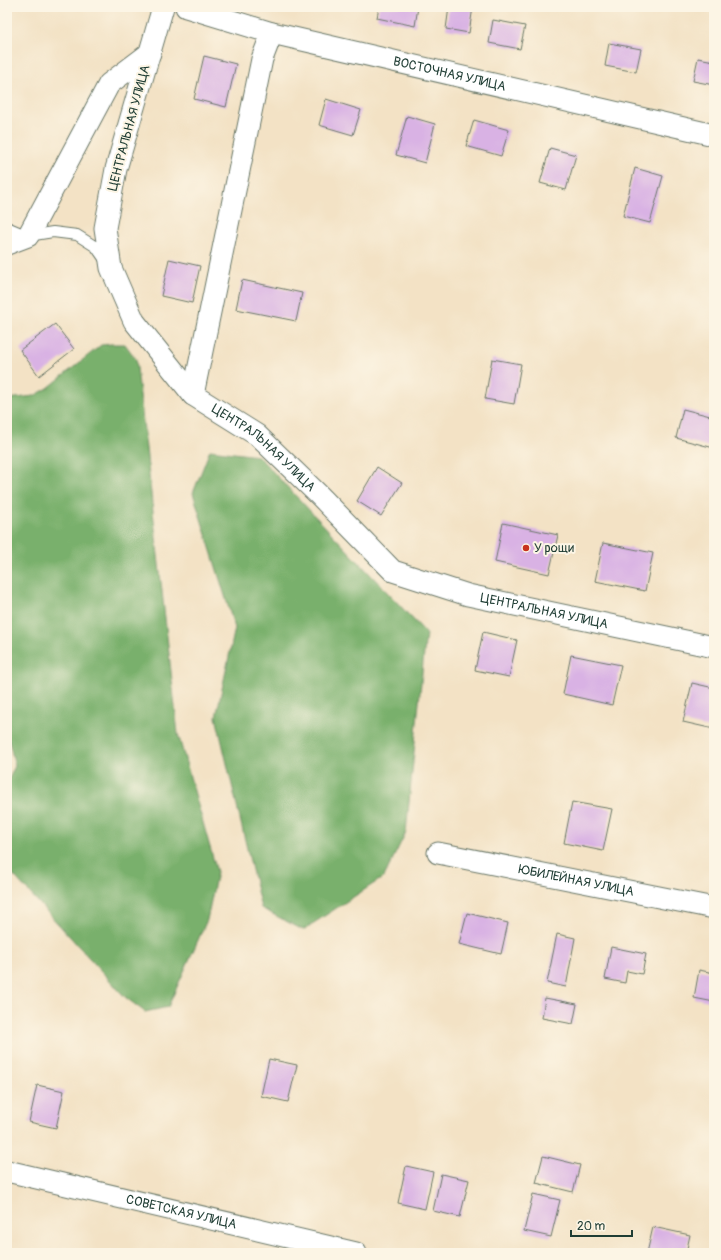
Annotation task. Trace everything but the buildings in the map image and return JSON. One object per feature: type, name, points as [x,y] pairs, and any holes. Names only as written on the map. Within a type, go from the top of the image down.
[{"type":"street","name":"ЦЕНТРАЛЬНАЯ УЛИЦА","points":[[163,7],[116,168],[105,228],[111,268],[134,321],[193,395],[257,435],[319,495],[393,571],[468,595],[714,647]]},
{"type":"street","name":"ВОСТОЧНАЯ УЛИЦА","points":[[186,7],[272,33],[714,135]]},
{"type":"street","points":[[193,395],[262,59],[272,33]]},
{"type":"street","points":[[7,244],[28,236],[109,84],[150,53]]},
{"type":"street","name":"ЮБИЛЕЙНАЯ УЛИЦА","points":[[438,853],[714,908]]},
{"type":"street","name":"СОВЕТСКАЯ УЛИЦА","points":[[7,1171],[356,1253]]},
{"type":"lane","points":[[7,227],[28,236],[53,232],[77,235],[96,247],[111,268]]},
{"type":"green space","points":[[125,344],[136,359],[178,734],[217,872],[207,920],[168,1007],[145,1012],[125,997],[7,868],[7,783],[15,766],[7,733],[7,399],[34,396],[48,388],[101,345]]},
{"type":"green space","points":[[210,450],[258,456],[426,633],[406,832],[384,877],[303,930],[261,908],[216,717],[235,628],[193,493]]},
{"type":"place","name":"У рощи","points":[[526,548]]}]
